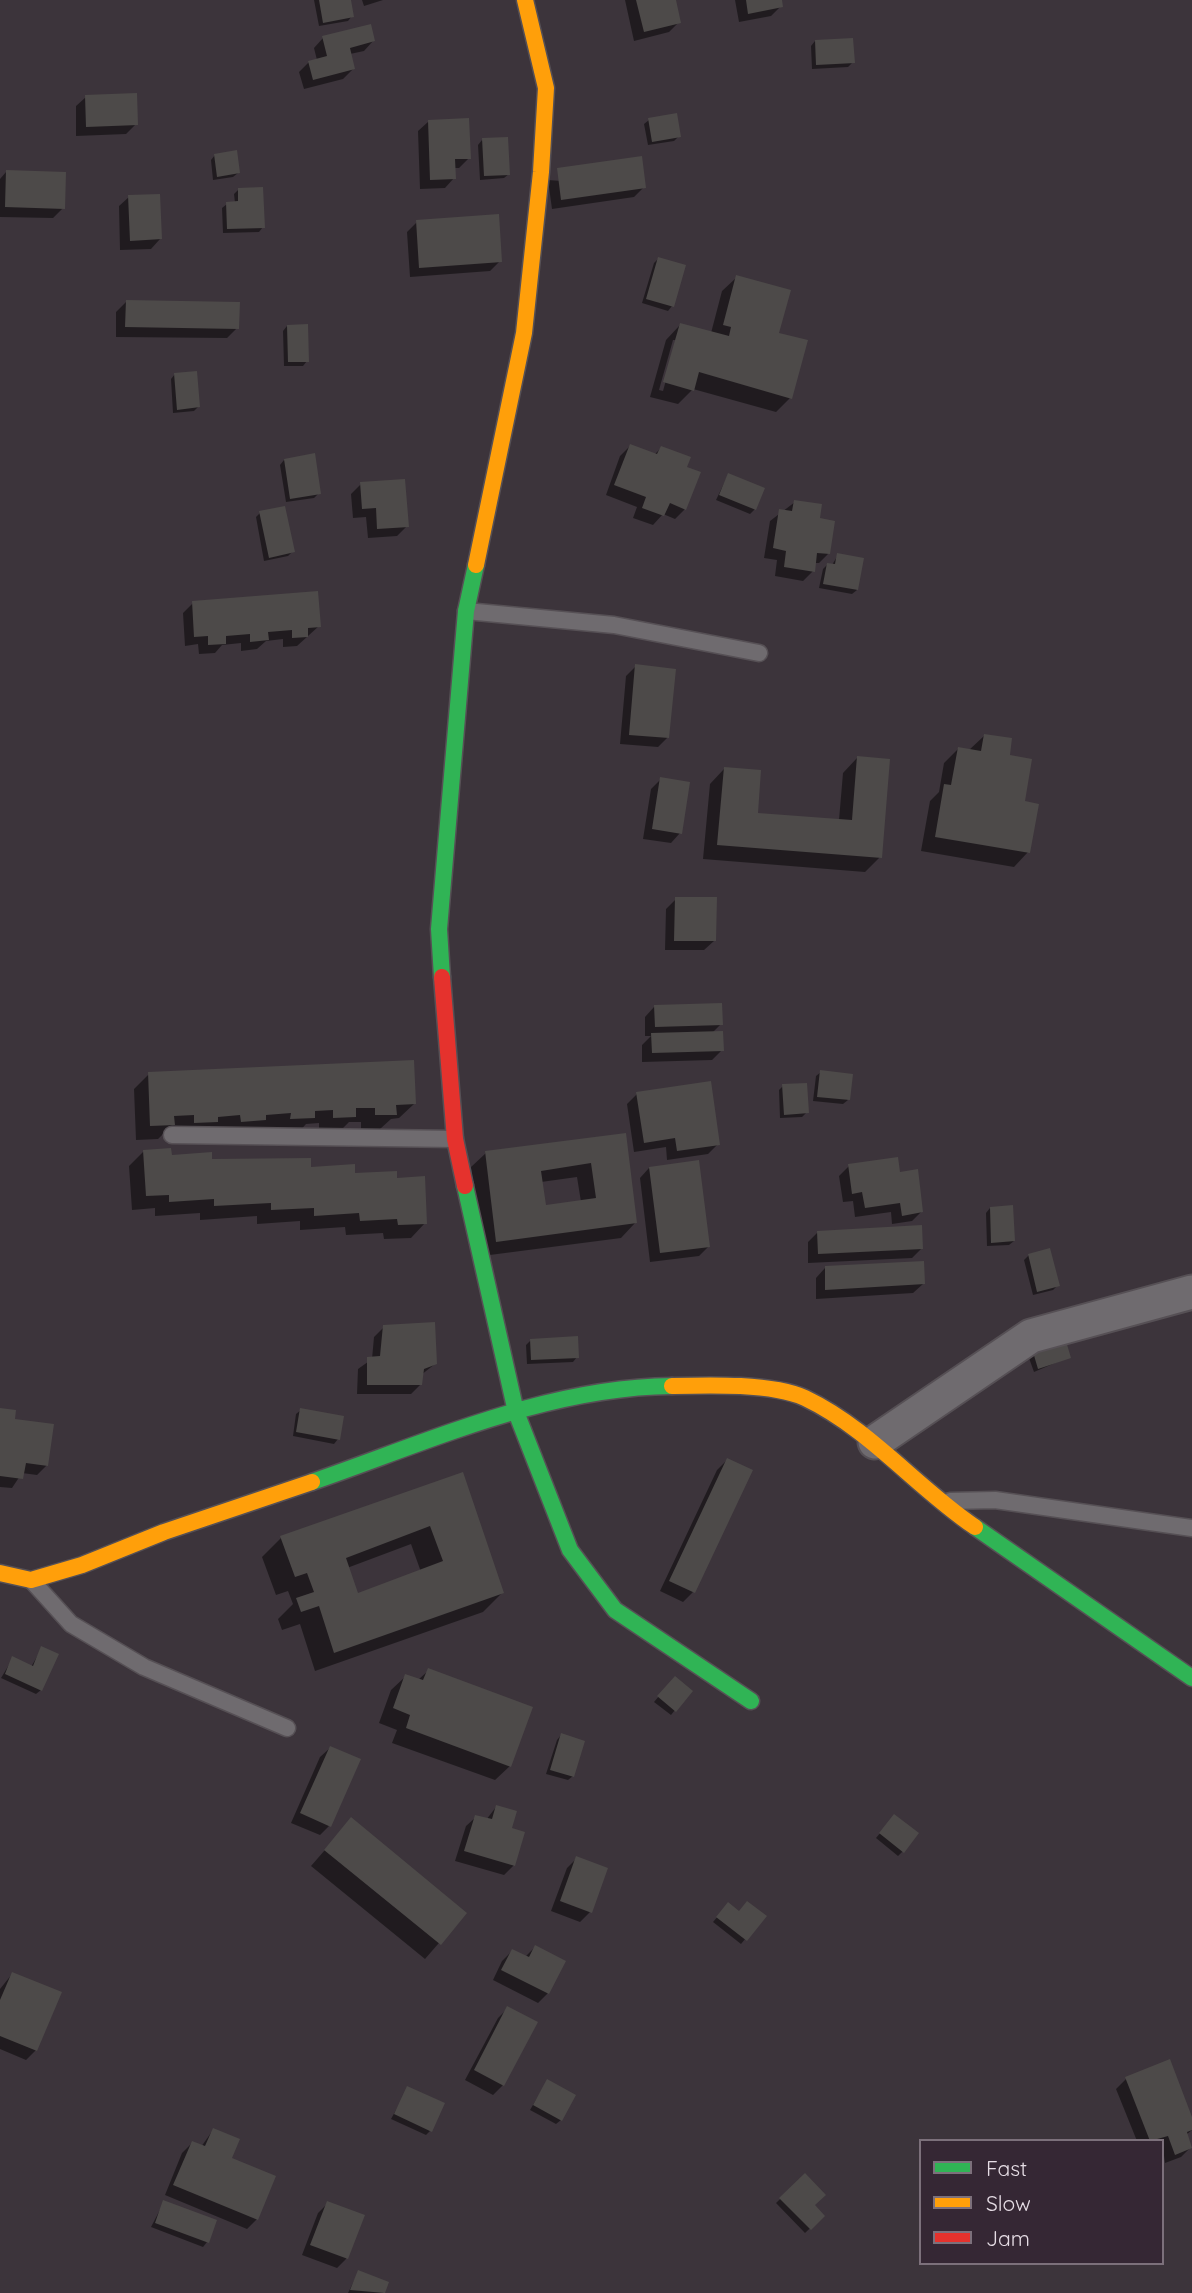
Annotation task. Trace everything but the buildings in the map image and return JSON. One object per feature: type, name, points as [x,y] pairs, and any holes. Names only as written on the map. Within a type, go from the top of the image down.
[{"type":"street","points":[[525,0],[546,88],[541,172],[524,333],[466,611],[439,929],[446,1051],[455,1139],[483,1278],[516,1412],[570,1550],[615,1609],[751,1701]]},
{"type":"street","points":[[875,1442],[1031,1336],[1192,1292]]},
{"type":"street","points":[[0,1573],[31,1580],[82,1565],[164,1532],[516,1412],[577,1395],[651,1386],[738,1385],[803,1397],[875,1442],[937,1501],[1192,1678]]},
{"type":"lane","points":[[466,611],[614,625],[759,653]]},
{"type":"lane","points":[[172,1135],[455,1139]]},
{"type":"lane","points":[[937,1501],[995,1500],[1192,1528]]},
{"type":"lane","points":[[31,1580],[71,1624],[144,1667],[288,1728]]},
{"type":"traffic: fast","points":[[442,977],[439,929],[466,611],[476,565]]},
{"type":"traffic: fast","points":[[465,1186],[516,1412],[570,1550],[615,1610],[751,1701]]},
{"type":"traffic: fast","points":[[312,1482],[444,1434],[534,1406],[625,1389],[672,1386]]},
{"type":"traffic: fast","points":[[975,1527],[1192,1678]]},
{"type":"traffic: slow","points":[[476,565],[524,333],[541,172],[546,88],[525,0]]},
{"type":"traffic: slow","points":[[672,1386],[758,1387],[805,1398],[851,1426],[975,1527]]},
{"type":"traffic: slow","points":[[0,1573],[31,1580],[82,1565],[164,1532],[312,1482]]},
{"type":"traffic: jam","points":[[442,977],[455,1139],[465,1186]]}]
